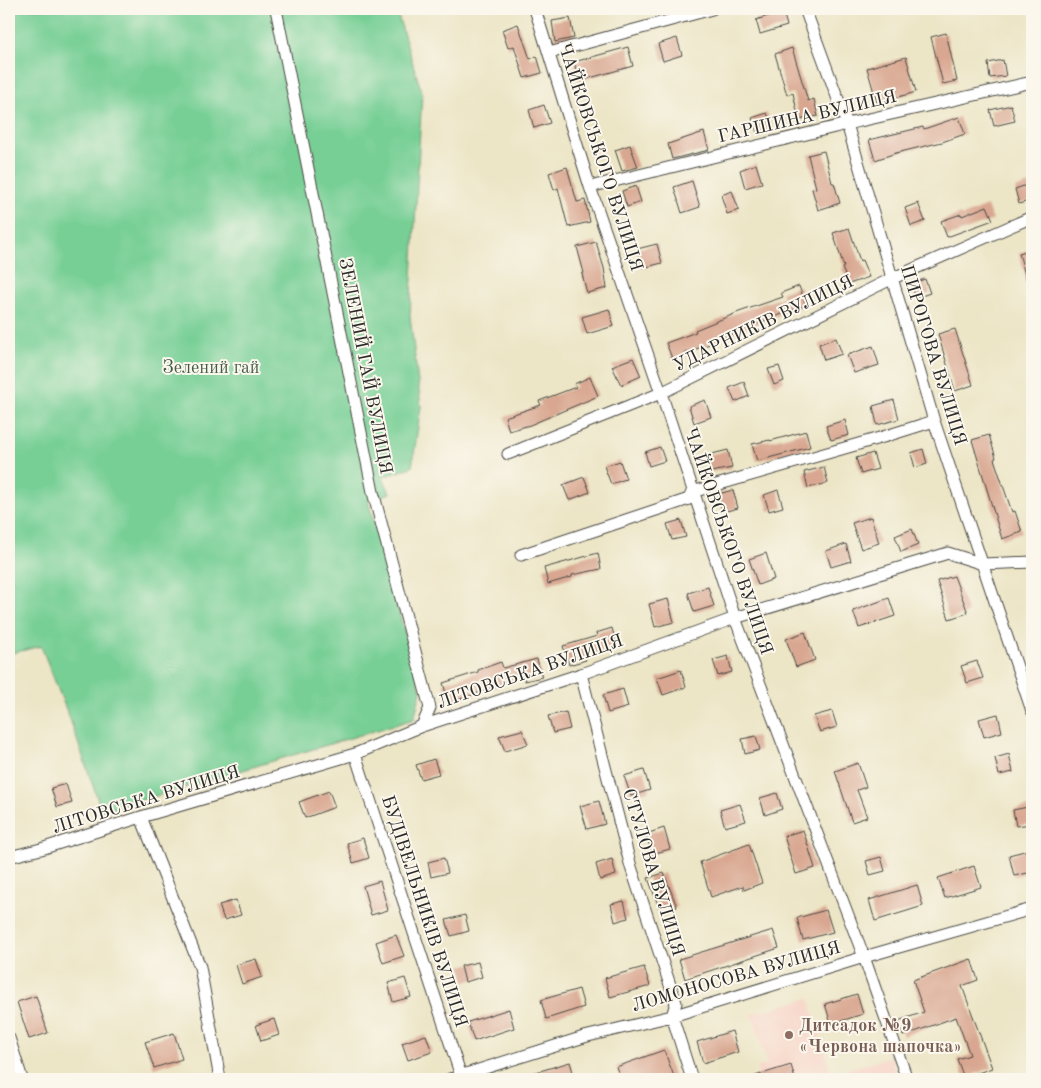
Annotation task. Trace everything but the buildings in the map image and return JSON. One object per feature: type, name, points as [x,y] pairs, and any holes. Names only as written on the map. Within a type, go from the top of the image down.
[{"type":"street","name":"ЗЕЛЕНИЙ ГАЙ ВУЛИЦЯ","points":[[276,9],[373,492],[430,708],[422,726]]},
{"type":"street","name":"ЧАЙКОВСЬКОГО ВУЛИЦЯ","points":[[535,9],[590,187],[661,393],[735,618],[864,957],[907,1079]]},
{"type":"street","points":[[549,53],[712,9]]},
{"type":"street","name":"ПИРОГОВА ВУЛИЦЯ","points":[[805,9],[847,124],[934,421],[1032,711]]},
{"type":"street","name":"ГАРШИНА ВУЛИЦЯ","points":[[590,187],[847,124],[1032,82]]},
{"type":"street","name":"УДАРНИКІВ ВУЛИЦЯ","points":[[508,454],[661,393],[892,279],[1032,217]]},
{"type":"street","points":[[521,555],[689,499],[692,492],[934,421]]},
{"type":"street","name":"ЛІТОВСЬКА ВУЛИЦЯ","points":[[9,857],[355,754],[422,726],[581,674],[735,618],[948,552],[983,564],[1032,562]]},
{"type":"street","name":"СТУЛОВА ВУЛИЦЯ","points":[[581,674],[631,867],[676,1003],[672,1016],[692,1079]]},
{"type":"street","name":"БУДІВЕЛЬНИКІВ ВУЛИЦЯ","points":[[355,754],[458,1078]]},
{"type":"street","points":[[141,817],[200,967],[220,1079]]},
{"type":"street","name":"ЛОМОНОСОВА ВУЛИЦЯ","points":[[458,1078],[584,1037],[672,1016],[864,957],[1032,909]]},
{"type":"street","points":[[9,1038],[22,1079]]},
{"type":"shaded area","name":"Дитсадок №9 «Червона шапочка»","points":[[809,998],[832,1075],[891,1056],[897,1079],[760,1079],[757,1068],[767,1064],[752,1014]]},
{"type":"green space","name":"Зелений гай","points":[[9,9],[396,9],[422,93],[410,316],[421,407],[412,467],[383,477],[390,493],[368,501],[421,691],[414,719],[102,812],[71,722],[41,646],[9,654]]},
{"type":"place","name":"Дитсадок №9 «Червона шапочка»","points":[[789,1035]]}]
